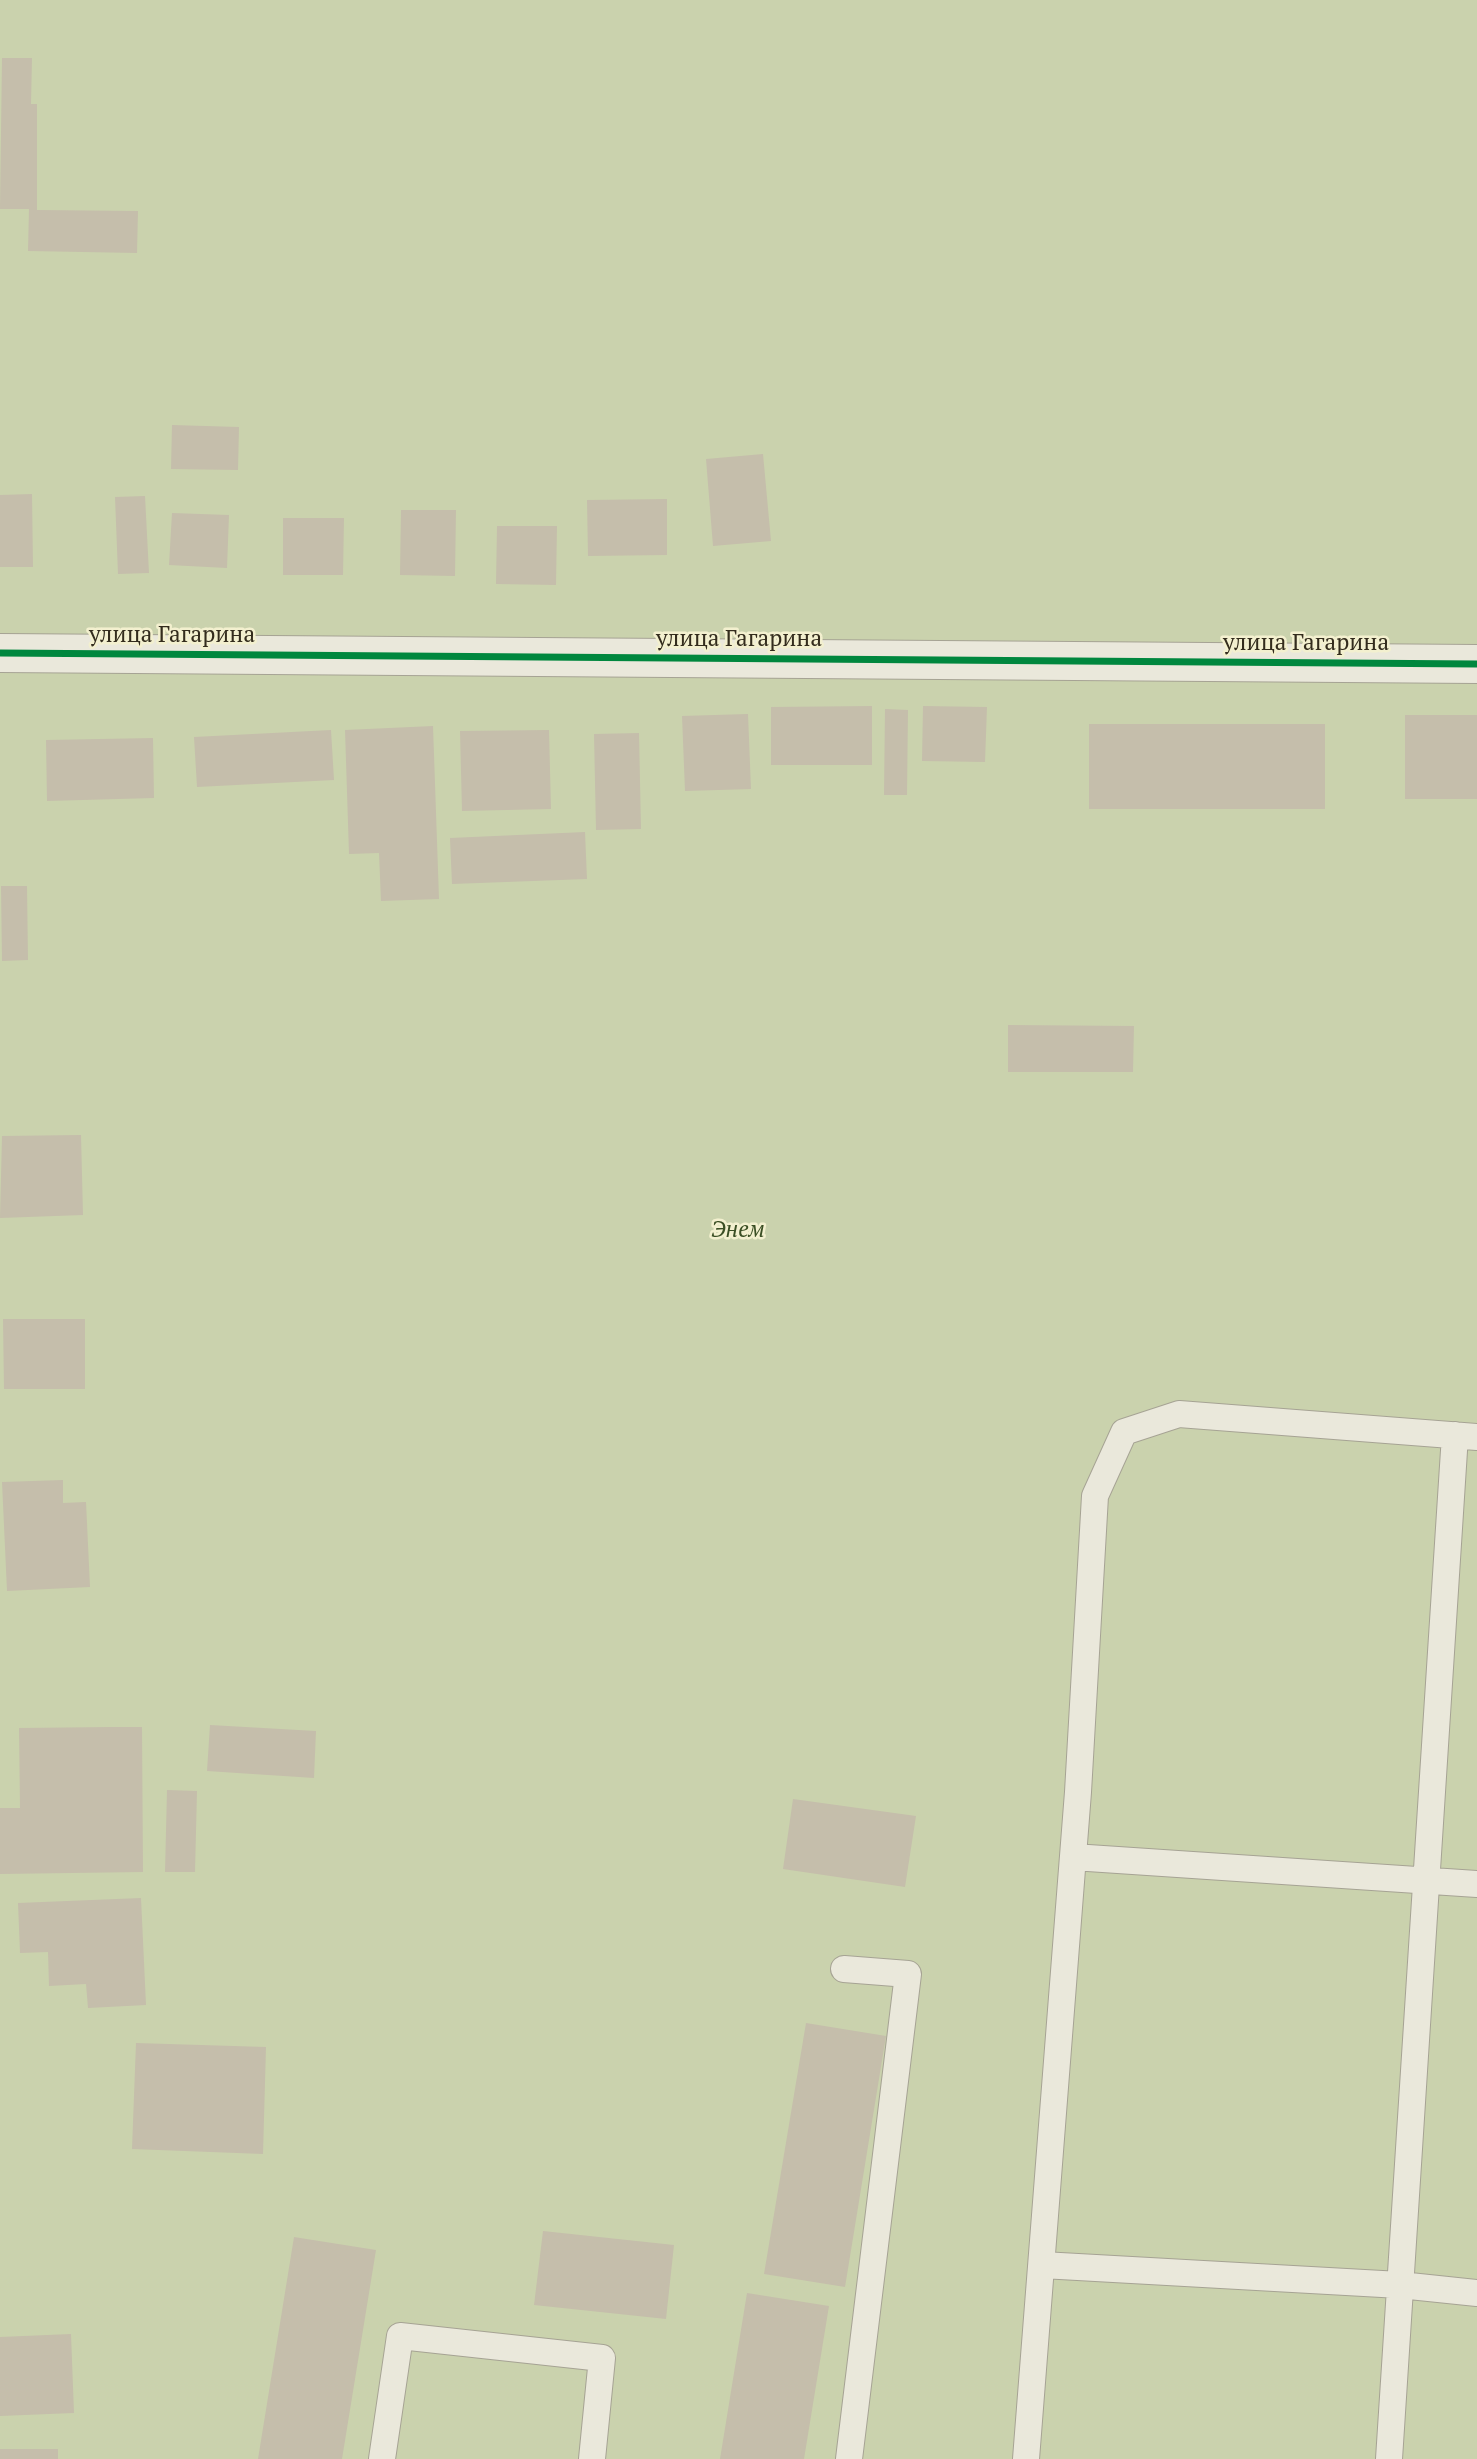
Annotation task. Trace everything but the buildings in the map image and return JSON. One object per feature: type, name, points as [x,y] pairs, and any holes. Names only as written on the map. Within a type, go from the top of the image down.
[{"type":"street","name":"улица Гагарина","points":[[0,653],[1477,664]]},
{"type":"lane","points":[[1026,2459],[1073,1857],[1095,1496],[1124,1432],[1179,1414],[1466,1436],[1426,1881],[1389,2459]]},
{"type":"lane","points":[[1073,1857],[1477,1884]]},
{"type":"lane","points":[[844,1969],[908,1974],[849,2459]]},
{"type":"lane","points":[[1042,2265],[1400,2285],[1477,2293]]},
{"type":"lane","points":[[382,2459],[400,2336],[602,2358],[592,2459]]},
{"type":"green space","name":"Энем","points":[[0,0],[1477,0],[1477,2459],[0,2459]]},
{"type":"cycle path","points":[[0,653],[1477,664]]}]
